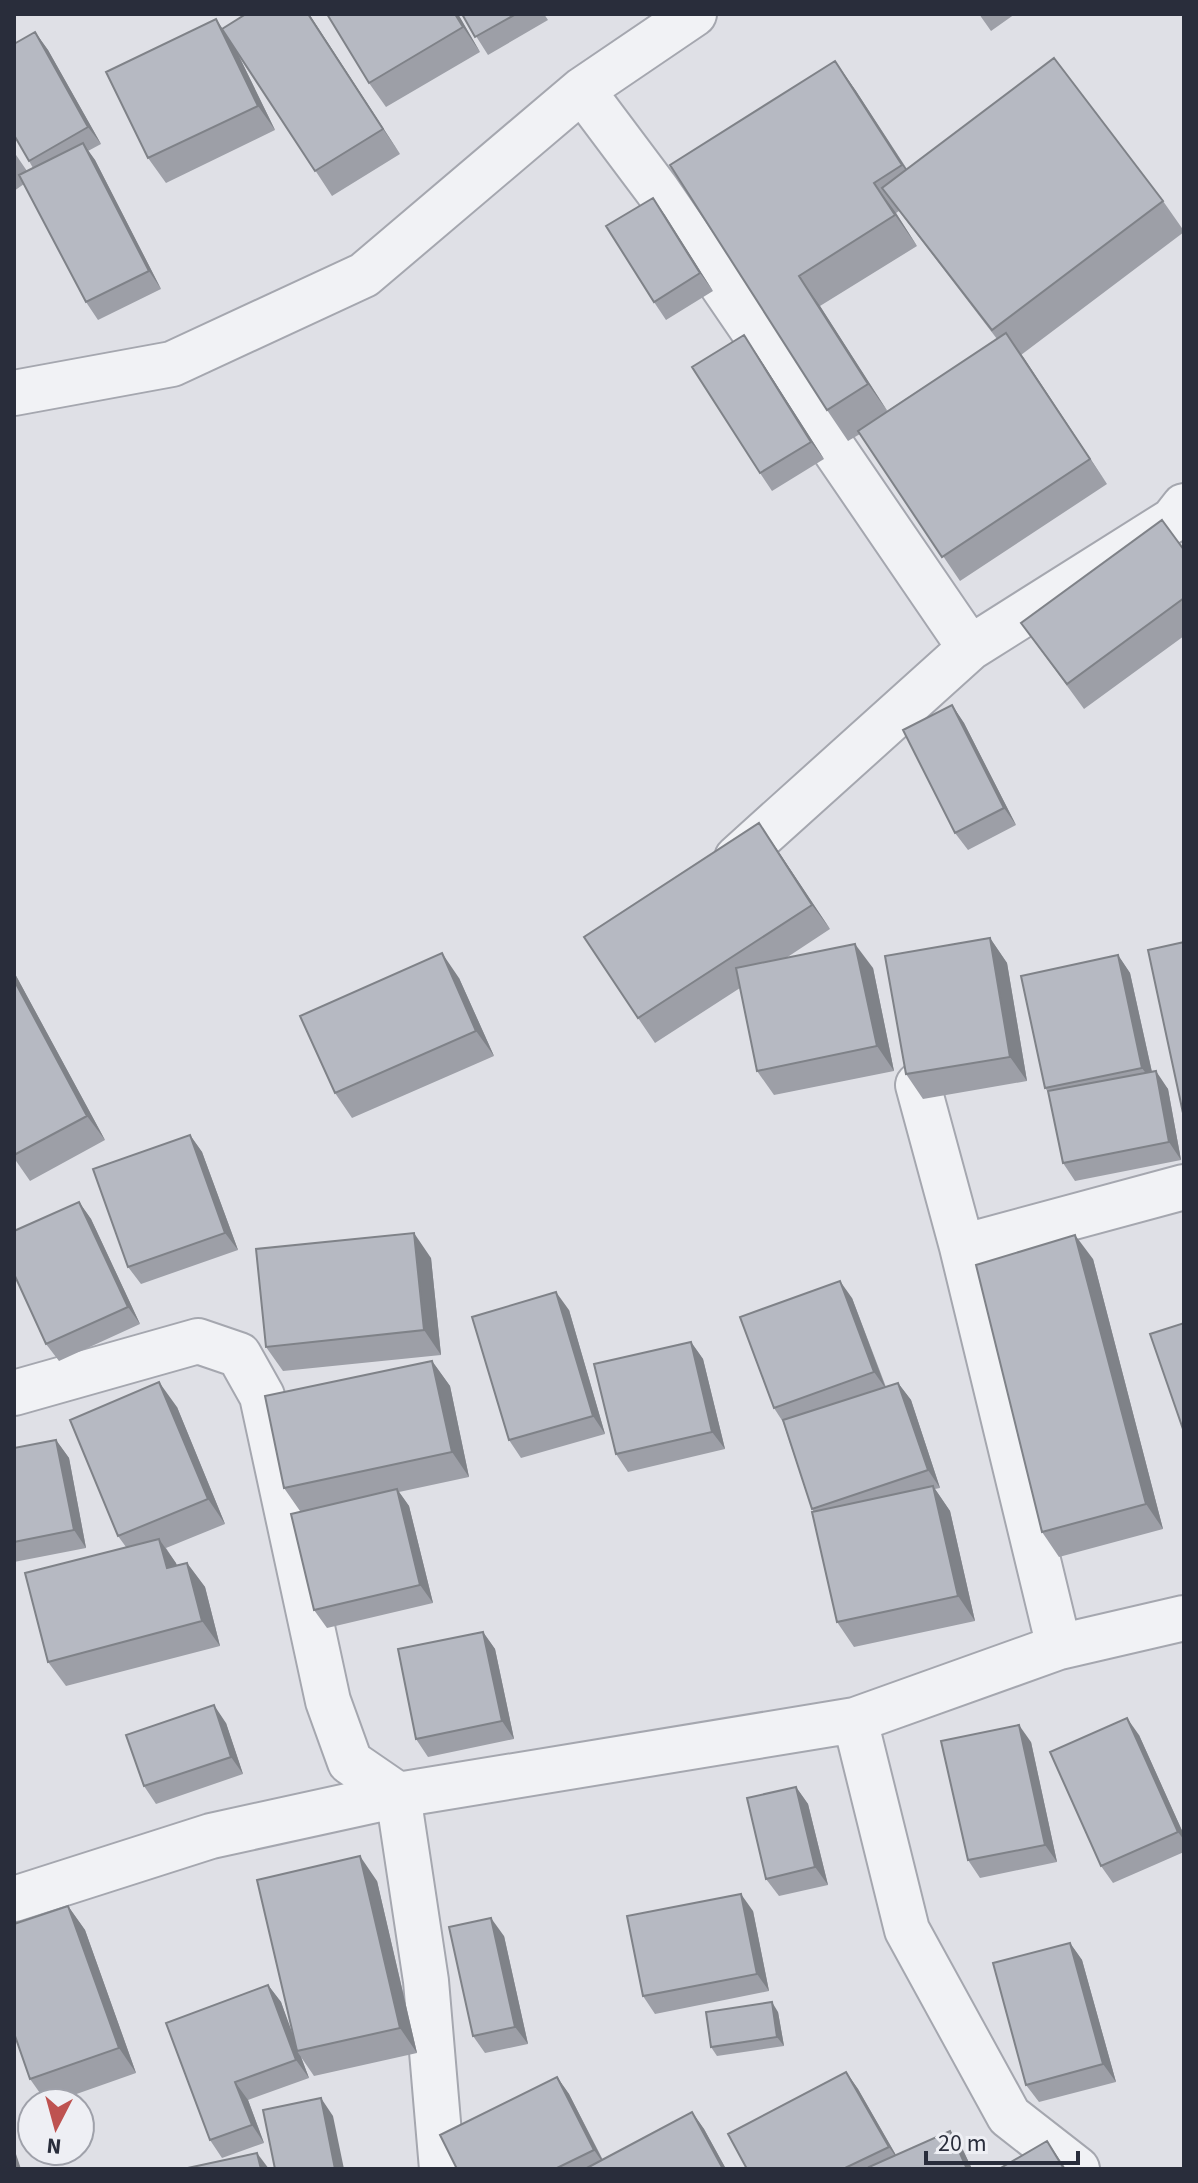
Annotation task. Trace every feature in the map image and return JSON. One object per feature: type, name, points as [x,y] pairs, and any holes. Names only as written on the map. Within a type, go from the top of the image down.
[{"type":"street","points":[[14,393],[172,364],[364,275],[582,90],[694,14]]},
{"type":"street","points":[[582,90],[657,190],[970,648]]},
{"type":"street","points":[[737,858],[970,648],[1173,520],[1184,506]]},
{"type":"street","points":[[918,1085],[962,1247],[1059,1647]]},
{"type":"street","points":[[962,1247],[1184,1187]]},
{"type":"street","points":[[14,1393],[198,1341],[239,1355],[262,1396],[328,1701],[350,1762],[398,1795],[426,1981],[442,2169]]},
{"type":"street","points":[[14,1899],[211,1836],[398,1795],[855,1720],[1059,1647],[1184,1618]]},
{"type":"street","points":[[855,1720],[907,1930],[1009,2116],[1077,2169]]},
{"type":"building","points":[[246,14],[308,14],[383,129],[315,171],[222,29]]},
{"type":"building","points":[[327,14],[455,14],[463,27],[369,83]]},
{"type":"building","points":[[462,14],[516,14],[475,37]]},
{"type":"building","points":[[216,19],[258,106],[148,158],[106,72]]},
{"type":"building","points":[[35,32],[88,127],[29,161],[14,135],[14,44]]},
{"type":"building","points":[[1054,58],[1163,201],[992,330],[882,188]]},
{"type":"building","points":[[835,61],[902,165],[874,183],[895,215],[799,276],[868,384],[827,410],[670,165]]},
{"type":"building","points":[[83,143],[149,271],[86,302],[19,175]]},
{"type":"building","points":[[653,198],[700,273],[654,302],[606,226]]},
{"type":"building","points":[[1006,333],[1090,459],[942,557],[858,431]]},
{"type":"building","points":[[744,335],[811,442],[760,473],[692,367]]},
{"type":"building","points":[[1162,520],[1184,550],[1184,598],[1067,684],[1021,623]]},
{"type":"building","points":[[952,705],[1004,808],[955,833],[903,730]]},
{"type":"building","points":[[759,823],[812,905],[638,1018],[584,937]]},
{"type":"building","points":[[990,938],[1010,1057],[906,1074],[885,956]]},
{"type":"building","points":[[1184,942],[1184,1113],[1183,1113],[1148,950]]},
{"type":"building","points":[[855,944],[877,1046],[757,1071],[736,968]]},
{"type":"building","points":[[442,953],[476,1031],[335,1093],[300,1016]]},
{"type":"building","points":[[1118,955],[1142,1068],[1045,1088],[1021,976]]},
{"type":"building","points":[[14,980],[87,1116],[14,1155]]},
{"type":"building","points":[[1156,1071],[1169,1142],[1063,1163],[1048,1091]]},
{"type":"building","points":[[190,1135],[225,1233],[128,1267],[93,1169]]},
{"type":"building","points":[[79,1202],[128,1307],[46,1344],[14,1274],[14,1231]]},
{"type":"building","points":[[414,1233],[424,1330],[266,1347],[256,1249]]},
{"type":"building","points":[[1075,1235],[1146,1504],[1042,1532],[976,1265]]},
{"type":"building","points":[[840,1281],[874,1372],[774,1408],[740,1317]]},
{"type":"building","points":[[556,1292],[593,1416],[509,1440],[472,1317]]},
{"type":"building","points":[[1184,1323],[1184,1432],[1150,1334]]},
{"type":"building","points":[[691,1342],[712,1432],[616,1454],[594,1364]]},
{"type":"building","points":[[432,1361],[452,1452],[284,1488],[265,1396]]},
{"type":"building","points":[[159,1382],[208,1499],[118,1536],[70,1420]]},
{"type":"building","points":[[898,1383],[928,1470],[812,1509],[783,1420]]},
{"type":"building","points":[[56,1440],[74,1530],[14,1542],[14,1448]]},
{"type":"building","points":[[933,1486],[958,1596],[837,1622],[812,1512]]},
{"type":"building","points":[[397,1489],[420,1585],[314,1610],[291,1514]]},
{"type":"building","points":[[159,1539],[167,1568],[187,1563],[202,1621],[48,1662],[25,1573]]},
{"type":"building","points":[[483,1632],[502,1721],[416,1739],[398,1649]]},
{"type":"building","points":[[214,1705],[231,1757],[144,1786],[126,1735]]},
{"type":"building","points":[[1127,1718],[1178,1832],[1101,1866],[1050,1752]]},
{"type":"building","points":[[1019,1725],[1045,1845],[968,1860],[941,1741]]},
{"type":"building","points":[[796,1787],[815,1867],[766,1879],[747,1798]]},
{"type":"building","points":[[360,1856],[400,2028],[297,2051],[257,1880]]},
{"type":"building","points":[[741,1894],[757,1974],[643,1996],[627,1916]]},
{"type":"building","points":[[68,1906],[119,2048],[30,2079],[14,2033],[14,1924]]},
{"type":"building","points":[[491,1918],[515,2027],[473,2036],[449,1927]]},
{"type":"building","points":[[1070,1943],[1103,2064],[1026,2085],[993,1963]]},
{"type":"building","points":[[268,1985],[296,2060],[235,2082],[252,2125],[210,2140],[166,2023]]},
{"type":"building","points":[[772,2002],[777,2037],[711,2047],[706,2012]]},
{"type":"building","points":[[846,2072],[889,2147],[843,2169],[747,2169],[728,2134]]},
{"type":"building","points":[[557,2077],[594,2150],[555,2169],[457,2169],[440,2135]]},
{"type":"building","points":[[321,2098],[335,2169],[275,2169],[263,2110]]},
{"type":"building","points":[[692,2112],[723,2169],[585,2169]]},
{"type":"building","points":[[950,2131],[967,2169],[869,2167]]},
{"type":"building","points":[[1047,2141],[1064,2169],[999,2169]]},
{"type":"building","points":[[257,2153],[261,2169],[183,2169]]}]
